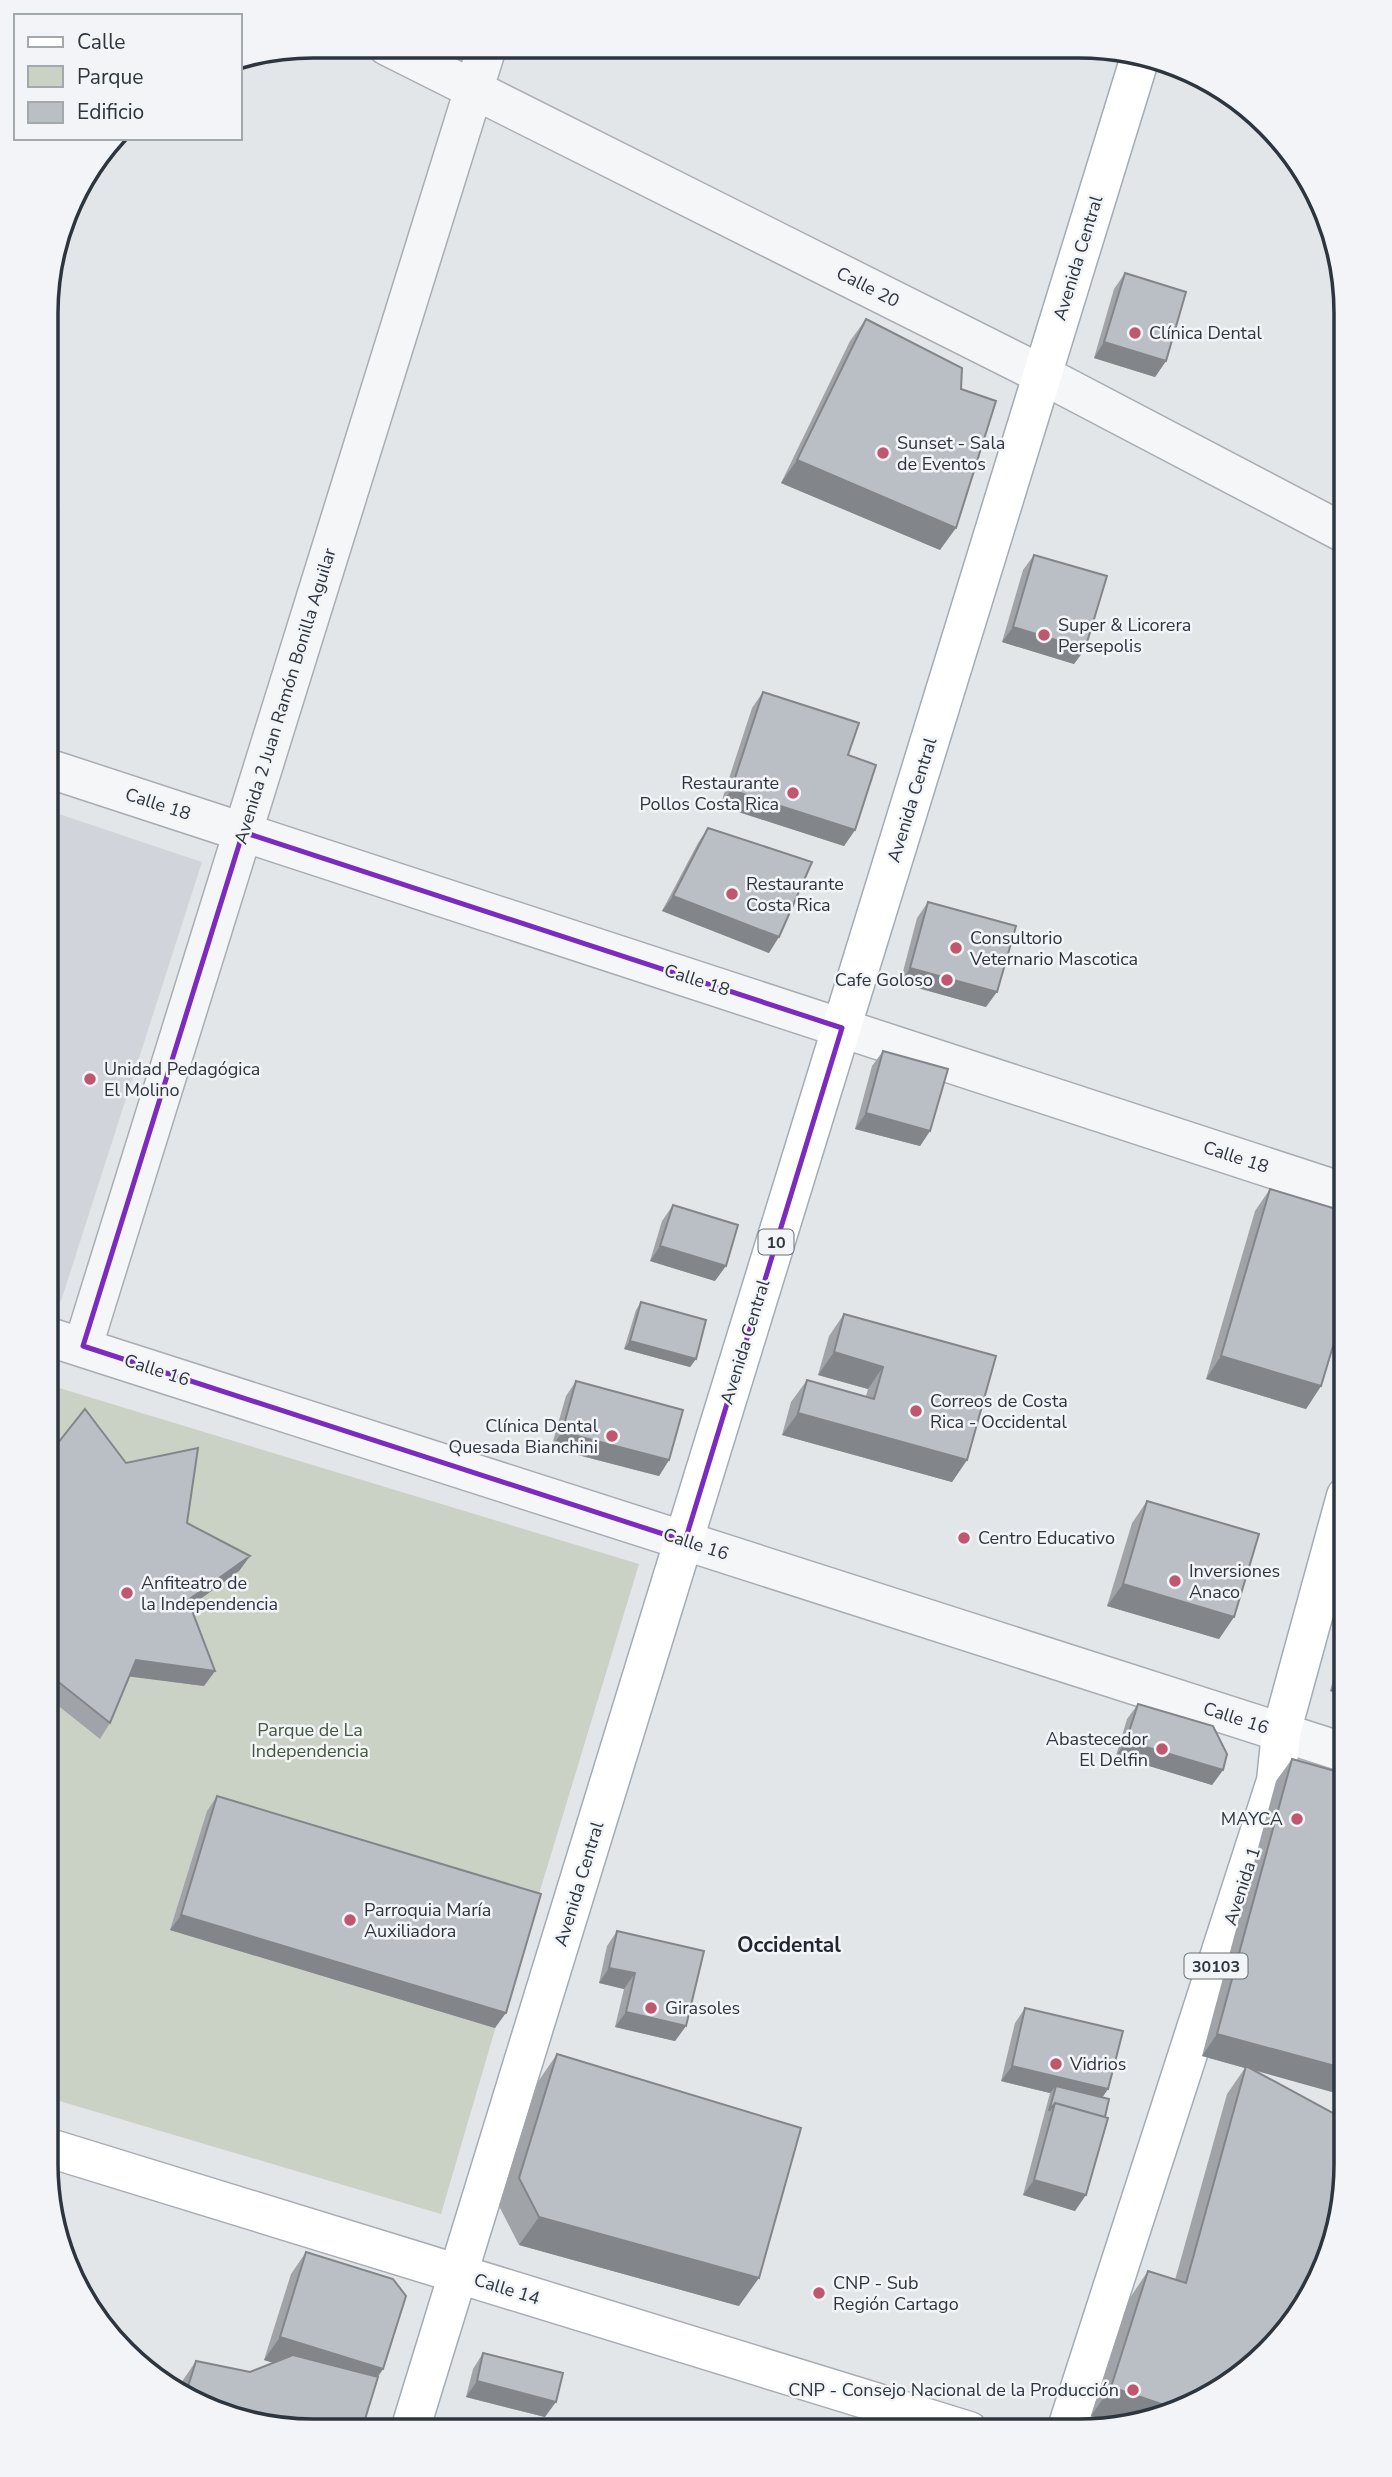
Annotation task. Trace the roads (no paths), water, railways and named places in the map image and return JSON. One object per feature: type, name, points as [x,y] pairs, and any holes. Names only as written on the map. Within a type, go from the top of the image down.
[{"type":"main road","name":"Avenida Central","points":[[414,2419],[1138,65]]},
{"type":"main road","name":"Avenida 1","points":[[1070,2419],[1276,1781],[1281,1733],[1334,1540]]},
{"type":"main road","name":"Calle 14","points":[[58,2151],[930,2419]]},
{"type":"street","name":"Calle 20","points":[[410,58],[1043,374],[1334,528]]},
{"type":"street","name":"Avenida 2 Juan Ramón Bonilla Aguilar","points":[[83,1346],[484,58]]},
{"type":"street","name":"Calle 18","points":[[58,772],[1334,1189]]},
{"type":"street","name":"Calle 16","points":[[58,1339],[1334,1748]]},
{"type":"place","name":"Clínica Dental","points":[[1135,333]]},
{"type":"place","name":"Sunset - Sala de Eventos","points":[[883,453]]},
{"type":"place","name":"Super & Licorera Persepolis","points":[[1044,635]]},
{"type":"place","name":"Restaurante Pollos Costa Rica","points":[[793,793]]},
{"type":"place","name":"Restaurante Costa Rica","points":[[732,894]]},
{"type":"place","name":"Consultorio Veternario Mascotica","points":[[956,948]]},
{"type":"place","name":"Cafe Goloso","points":[[947,980]]},
{"type":"place","name":"Unidad Pedagógica El Molino","points":[[90,1079]]},
{"type":"place","name":"Correos de Costa Rica - Occidental","points":[[916,1411]]},
{"type":"place","name":"Clínica Dental Quesada Bianchini","points":[[612,1436]]},
{"type":"place","name":"Centro Educativo","points":[[964,1538]]},
{"type":"place","name":"Inversiones Anaco","points":[[1175,1581]]},
{"type":"place","name":"Anfiteatro de la Independencia","points":[[127,1593]]},
{"type":"place","name":"Abastecedor El Delfin","points":[[1162,1749]]},
{"type":"place","name":"MAYCA","points":[[1297,1819]]},
{"type":"place","name":"Parroquia María Auxiliadora","points":[[350,1920]]},
{"type":"place","name":"Girasoles","points":[[651,2008]]},
{"type":"place","name":"Vidrios","points":[[1056,2064]]},
{"type":"place","name":"CNP - Sub Región Cartago","points":[[819,2293]]},
{"type":"place","name":"CNP - Consejo Nacional de la Producción","points":[[1133,2390]]},
{"type":"district","name":"Occidental","points":[[789,1945]]},
{"type":"park label","name":"Parque de La Independencia","points":[[310,1740]]}]
